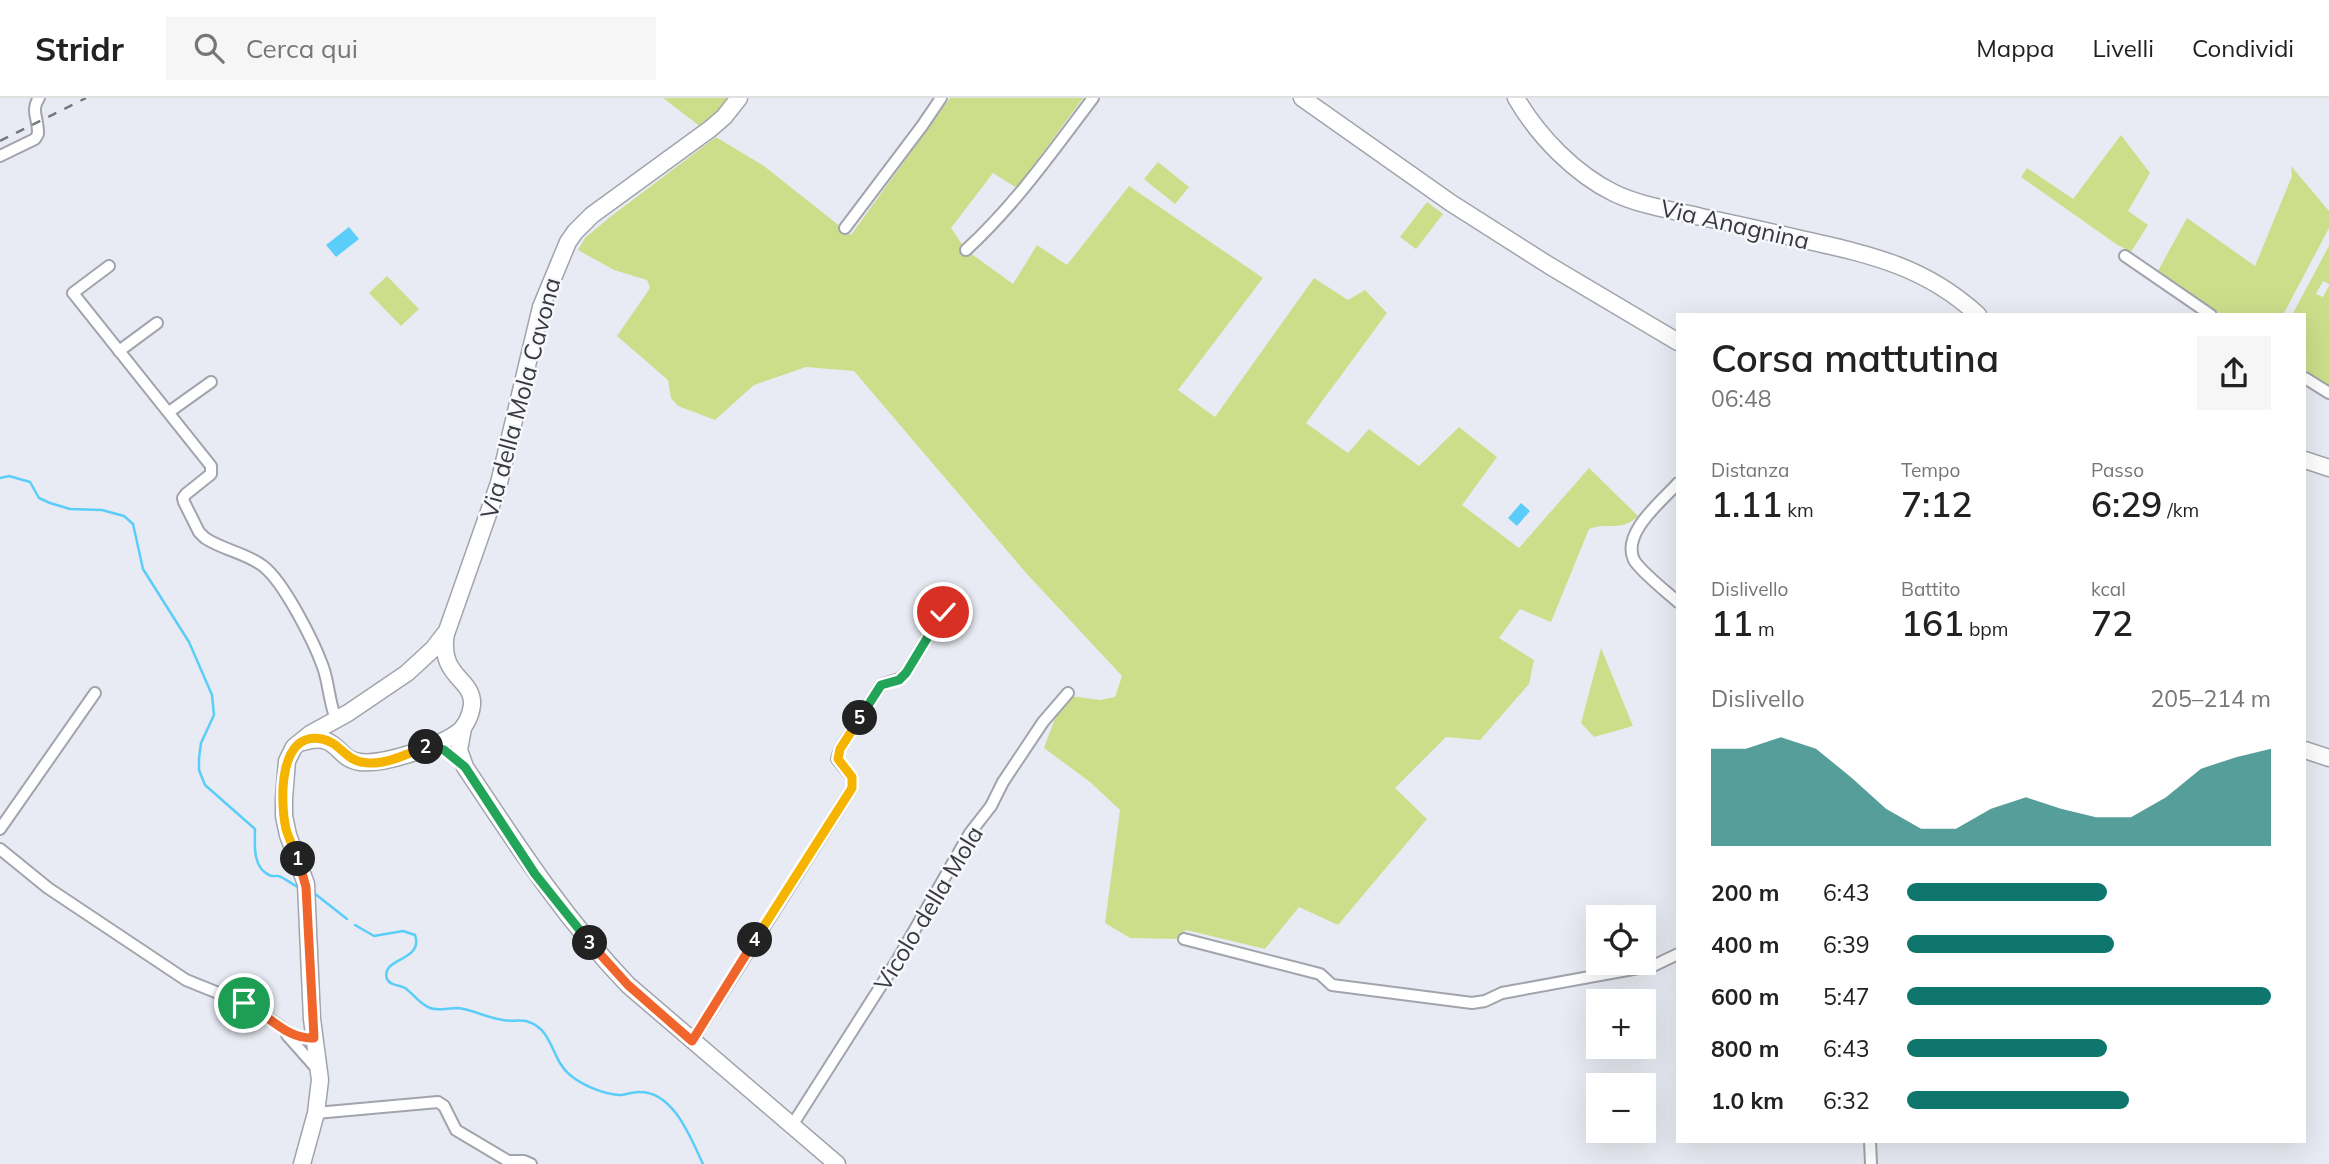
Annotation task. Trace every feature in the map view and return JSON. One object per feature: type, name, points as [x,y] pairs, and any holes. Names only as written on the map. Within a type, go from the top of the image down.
[{"type":"main road","name":"Via della Mola Cavona","points":[[298,743],[407,673],[446,633],[456,612],[499,483],[541,307],[568,242],[592,215],[710,129],[739,98]]},
{"type":"main road","points":[[1302,98],[1467,213],[1676,341]]},
{"type":"main road","name":"Via Anagnina","points":[[1516,98],[1554,147],[1588,177],[1614,193],[1662,208],[1888,260],[1928,279],[1976,313]]},
{"type":"main road","points":[[2306,460],[2329,468]]},
{"type":"main road","points":[[446,633],[444,655],[451,671],[470,696],[472,706],[458,750],[465,767],[535,874],[600,955],[628,985],[835,1163]]},
{"type":"main road","points":[[407,673],[432,666],[451,671]]},
{"type":"main road","points":[[341,750],[335,741],[335,734],[342,716]]},
{"type":"main road","points":[[302,1164],[316,1113],[320,1071],[314,1038],[306,887],[286,828],[284,807],[287,761],[298,743],[313,738],[324,739],[354,761],[373,763],[432,746],[463,728]]},
{"type":"main road","points":[[432,746],[452,755],[465,767]]},
{"type":"main road","points":[[2306,750],[2329,758]]},
{"type":"street","points":[[0,156],[38,134],[34,104],[39,98]]},
{"type":"street","points":[[845,228],[941,98]]},
{"type":"street","points":[[966,250],[1023,191],[1093,98]]},
{"type":"street","points":[[2124,256],[2208,313]]},
{"type":"street","points":[[108,266],[72,293],[212,468],[211,474],[183,498],[200,532],[211,542],[263,566],[274,577],[291,603],[324,669],[331,707],[342,716]]},
{"type":"street","points":[[119,351],[157,323]]},
{"type":"street","points":[[2306,379],[2329,393]]},
{"type":"street","points":[[169,412],[211,382]]},
{"type":"street","points":[[1676,485],[1643,521],[1633,536],[1631,550],[1635,562],[1676,600]]},
{"type":"street","points":[[692,1041],[852,788],[852,777],[838,759],[840,749],[881,685],[899,680],[906,673],[943,612],[964,608]]},
{"type":"street","name":"Vicolo della Mola","points":[[791,1127],[898,960],[1003,782],[1043,722],[1068,692]]},
{"type":"street","points":[[0,829],[95,693]]},
{"type":"street","points":[[0,849],[48,888],[180,976],[205,989],[253,1007],[295,1037],[314,1038]]},
{"type":"street","points":[[1184,939],[1320,974],[1332,985],[1472,1003],[1485,1001],[1502,993],[1655,965],[1676,955]]},
{"type":"street","points":[[275,1023],[320,1071]]},
{"type":"street","points":[[316,1113],[438,1102],[444,1106],[456,1130],[508,1161],[526,1161],[531,1164]]},
{"type":"street","points":[[1870,1143],[1871,1164]]},
{"type":"green space","points":[[663,98],[732,98],[722,112],[701,127]]},
{"type":"green space","points":[[950,98],[1083,98],[1017,188],[993,173],[951,228],[966,250],[1013,284],[1037,245],[1067,265],[1129,186],[1263,278],[1178,390],[1215,417],[1314,278],[1348,300],[1365,290],[1387,313],[1306,423],[1348,453],[1369,429],[1419,466],[1459,427],[1497,457],[1462,505],[1519,548],[1589,468],[1638,516],[1627,524],[1589,529],[1551,622],[1520,609],[1499,638],[1534,660],[1529,684],[1480,740],[1446,737],[1395,788],[1427,819],[1338,925],[1299,907],[1265,949],[1186,930],[1179,939],[1130,938],[1105,923],[1120,810],[1090,782],[1044,748],[1059,708],[1070,696],[1100,700],[1115,697],[1122,676],[1026,573],[854,371],[806,367],[754,385],[715,420],[678,406],[671,398],[668,380],[617,336],[650,288],[647,280],[614,270],[578,250],[585,238],[610,217],[716,137],[764,166],[851,235]]},
{"type":"green space","points":[[2121,135],[2150,173],[2128,211],[2148,225],[2131,252],[2021,177],[2027,168],[2073,199]]},
{"type":"green space","points":[[1158,162],[1189,187],[1175,204],[1144,179]]},
{"type":"green space","points":[[2291,166],[2329,211],[2329,228],[2284,313],[2219,313],[2158,271],[2187,218],[2255,266],[2292,176]]},
{"type":"green space","points":[[1427,202],[1443,214],[1416,249],[1400,237]]},
{"type":"green space","points":[[2329,246],[2329,284],[2323,281],[2316,294],[2323,297],[2329,286],[2329,386],[2306,371],[2306,313],[2293,313]]},
{"type":"green space","points":[[387,276],[419,309],[401,326],[369,293]]},
{"type":"green space","points":[[1601,648],[1633,726],[1594,737],[1581,723]]},
{"type":"water","points":[[349,227],[359,239],[336,257],[326,245]]},
{"type":"water","points":[[1521,503],[1530,511],[1517,526],[1508,518]]},
{"type":"waterway","points":[[0,478],[9,476],[30,482],[39,498],[50,503],[70,509],[102,510],[124,516],[133,524],[143,569],[189,642],[212,695],[214,715],[201,743],[199,758],[199,770],[205,785],[255,829],[256,855],[260,867],[271,876],[281,877],[300,888]]},
{"type":"waterway","points":[[314,893],[347,919]]},
{"type":"waterway","points":[[355,925],[374,936],[403,931],[415,935],[416,944],[413,950],[390,967],[387,979],[405,988],[426,1006],[436,1009],[457,1008],[506,1021],[529,1022],[543,1032],[564,1069],[580,1082],[613,1094],[640,1092],[652,1094],[662,1100],[680,1119],[703,1164]]},
{"type":"railway","points":[[0,141],[86,98]]},
{"type":"route","points":[[244,1003],[295,1037],[314,1038],[306,887],[303,871],[286,828],[284,807],[286,765],[294,747],[313,738],[324,739],[354,761],[373,763],[391,760],[432,746],[452,755],[465,767],[535,874],[600,955],[628,985],[692,1041],[852,788],[852,777],[838,759],[840,749],[881,685],[899,680],[906,673],[943,612]]}]
